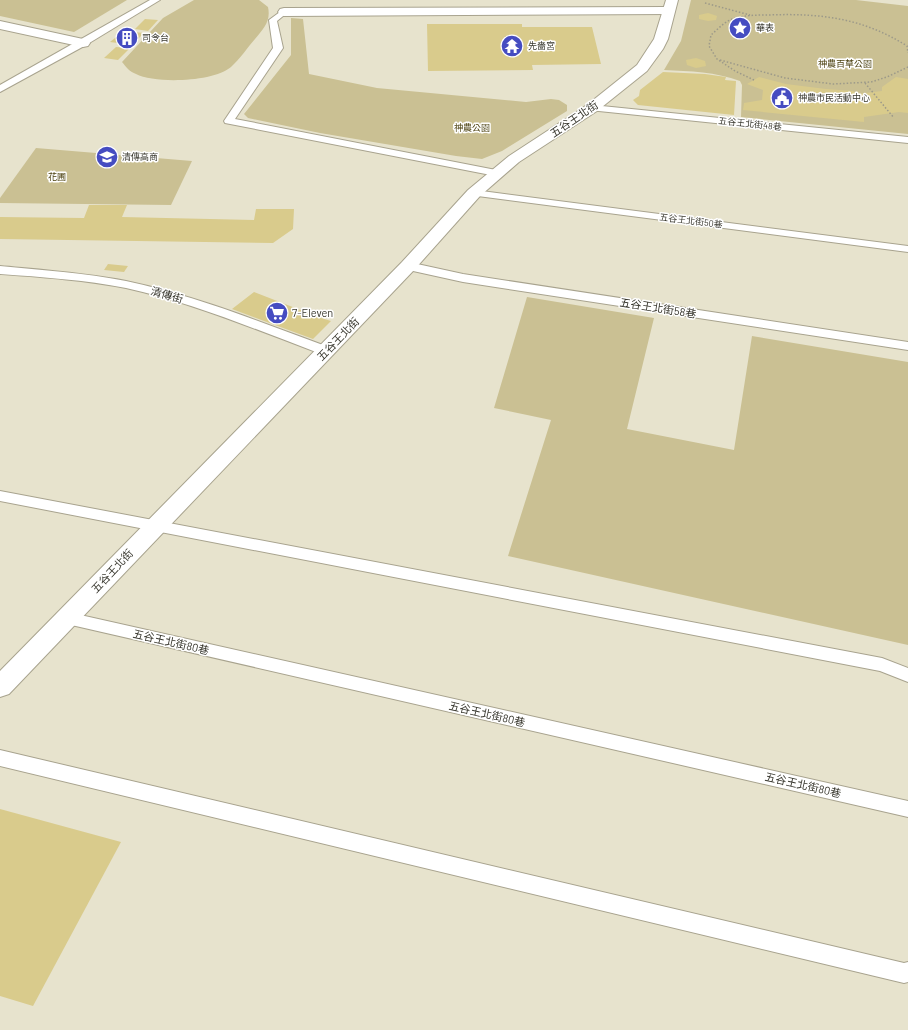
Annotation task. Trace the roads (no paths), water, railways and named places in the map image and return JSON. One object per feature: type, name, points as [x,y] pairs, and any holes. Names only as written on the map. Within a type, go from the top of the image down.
[{"type":"street","points":[[409,11],[420,0]]},
{"type":"street","points":[[284,12],[409,11],[670,5]]},
{"type":"street","name":"五谷王北街","points":[[0,687],[408,266],[474,194],[496,173],[514,159],[592,108],[642,68],[656,49],[661,39],[670,5]]},
{"type":"street","points":[[0,25],[83,43]]},
{"type":"lane","points":[[0,89],[156,0]]},
{"type":"lane","points":[[284,12],[273,20],[278,48],[229,121],[496,173]]},
{"type":"lane","name":"五谷王北街48巷","points":[[592,108],[908,140]]},
{"type":"lane","name":"五谷王北街50巷","points":[[474,194],[908,249]]},
{"type":"lane","name":"五谷王北街58巷","points":[[408,266],[463,278],[908,346]]},
{"type":"lane","name":"清傳街","points":[[0,270],[98,280],[152,291],[227,314],[326,351]]},
{"type":"lane","points":[[0,496],[154,527],[882,665],[908,675]]},
{"type":"lane","name":"五谷王北街80巷","points":[[67,618],[908,809]]},
{"type":"lane","points":[[0,758],[904,973],[908,972]]},
{"type":"place","name":"華表","points":[[740,28]]},
{"type":"place","name":"司令台","points":[[127,38]]},
{"type":"place","name":"先嗇宮","points":[[512,46]]},
{"type":"place","name":"神農市民活動中心","points":[[782,98]]},
{"type":"place","name":"清傳高商","points":[[107,157]]},
{"type":"place","name":"7-Eleven","points":[[277,313]]},
{"type":"park label","name":"神農百草公園","points":[[845,64]]},
{"type":"park label","name":"神農公園","points":[[472,128]]},
{"type":"park label","name":"花圃","points":[[57,177]]}]
